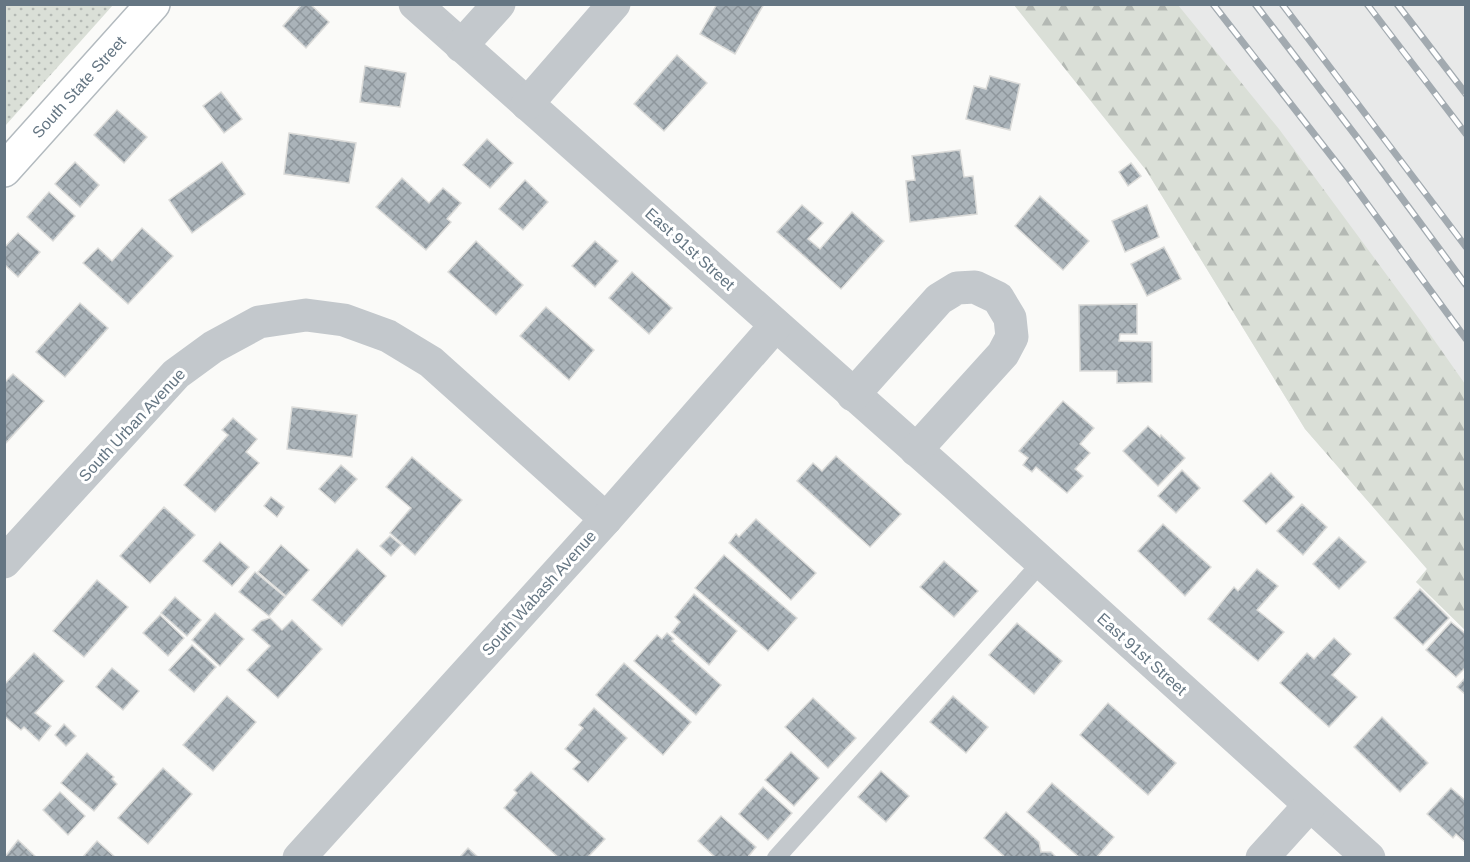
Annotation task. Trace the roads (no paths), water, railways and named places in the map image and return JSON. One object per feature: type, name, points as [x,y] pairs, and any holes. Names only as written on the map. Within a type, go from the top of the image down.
[{"type":"main road","name":"South State Street","points":[[4,170],[153,4]]},
{"type":"street","name":"East 91st Street","points":[[415,4],[854,394],[1369,858]]},
{"type":"street","points":[[461,46],[499,4]]},
{"type":"street","points":[[527,104],[614,4]]},
{"type":"street","points":[[854,394],[939,298],[957,288],[975,287],[998,298],[1010,318],[1012,337],[1003,354],[916,450]]},
{"type":"street","name":"South Urban Avenue","points":[[4,562],[176,375],[213,347],[259,322],[306,315],[344,320],[388,336],[431,362],[606,519]]},
{"type":"street","name":"South Wabash Avenue","points":[[299,858],[606,519],[775,326]]},
{"type":"street","points":[[1262,858],[1310,805]]},
{"type":"lane","points":[[776,858],[1041,562]]},
{"type":"railway","points":[[1213,4],[1346,175],[1466,339]]},
{"type":"railway","points":[[1255,4],[1466,285]]},
{"type":"railway","points":[[1282,4],[1466,247]]},
{"type":"railway","points":[[1367,4],[1466,134]]},
{"type":"railway","points":[[1397,4],[1466,94]]}]
